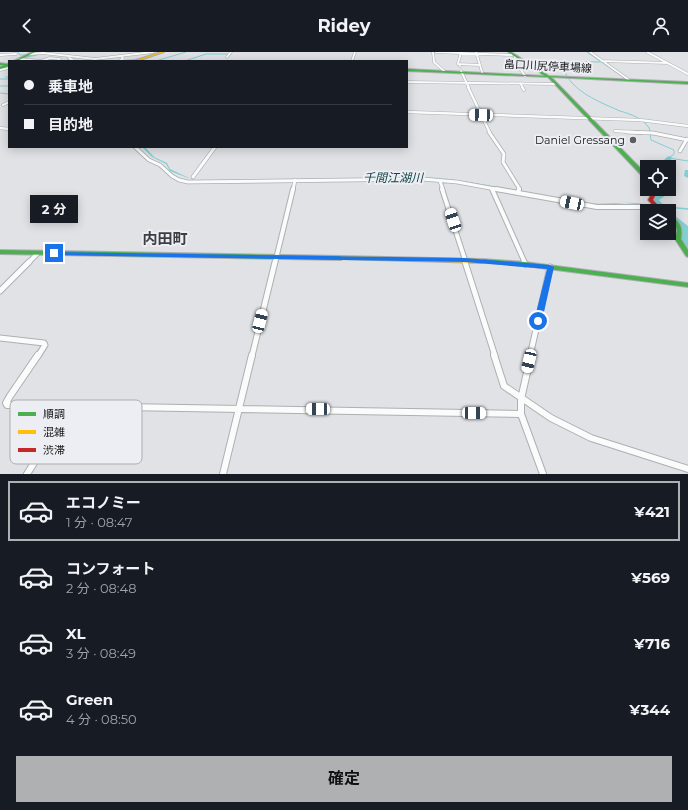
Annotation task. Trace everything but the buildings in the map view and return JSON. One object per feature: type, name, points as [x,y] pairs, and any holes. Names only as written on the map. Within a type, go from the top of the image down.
[{"type":"main road","points":[[132,60],[163,52]]},
{"type":"main road","points":[[511,54],[549,77],[640,171]]},
{"type":"main road","name":"畠口川尻停車場線","points":[[408,70],[462,71],[525,76],[688,83]]},
{"type":"main road","points":[[652,196],[650,200],[654,204]]},
{"type":"main road","points":[[676,223],[680,229],[678,239],[688,255]]},
{"type":"main road","points":[[0,252],[465,260],[525,264],[688,285]]},
{"type":"street","points":[[0,55],[9,52]]},
{"type":"street","points":[[17,59],[43,53],[95,59],[153,52]]},
{"type":"street","points":[[227,57],[232,52]]},
{"type":"street","points":[[433,52],[434,62],[444,71]]},
{"type":"street","points":[[436,52],[511,54]]},
{"type":"street","points":[[504,52],[511,54],[525,76]]},
{"type":"street","points":[[590,52],[629,80]]},
{"type":"street","points":[[647,52],[688,74]]},
{"type":"street","points":[[460,53],[458,64],[465,82],[472,92],[491,135],[504,154],[503,162],[519,188],[518,193]]},
{"type":"street","points":[[476,53],[482,72]]},
{"type":"street","points":[[0,55],[28,60]]},
{"type":"street","points":[[17,59],[44,56]]},
{"type":"street","points":[[56,60],[71,56]]},
{"type":"street","points":[[121,57],[120,60],[132,60]]},
{"type":"street","points":[[121,57],[132,60]]},
{"type":"street","points":[[43,60],[50,58],[60,59]]},
{"type":"street","points":[[65,58],[73,59],[70,60]]},
{"type":"street","points":[[602,61],[668,63]]},
{"type":"street","points":[[458,64],[480,65]]},
{"type":"street","points":[[408,82],[556,84]]},
{"type":"street","points":[[520,83],[524,90]]},
{"type":"street","points":[[3,105],[8,102]]},
{"type":"street","points":[[408,112],[589,118],[688,126]]},
{"type":"street","points":[[615,131],[647,132],[688,139],[680,151]]},
{"type":"street","points":[[136,148],[149,160],[160,165],[165,171],[182,181],[422,179],[518,193],[597,207],[640,207]]},
{"type":"street","points":[[193,177],[214,148]]},
{"type":"street","points":[[223,474],[295,180]]},
{"type":"street","points":[[440,181],[504,386],[550,418],[591,438],[688,469]]},
{"type":"street","points":[[492,189],[501,206],[525,264]]},
{"type":"street","points":[[0,291],[38,253]]},
{"type":"street","points":[[543,474],[521,414],[521,398],[550,267]]},
{"type":"street","points":[[0,338],[44,343],[45,345],[10,396],[6,403],[7,405],[10,405]]},
{"type":"street","points":[[142,406],[521,414]]},
{"type":"street","points":[[27,474],[33,464]]},
{"type":"water","points":[[143,148],[146,148],[154,157],[167,163],[170,169],[189,178],[170,171],[166,164],[152,157]]},
{"type":"water","points":[[425,176],[456,180],[503,187],[593,204],[625,203],[604,205],[586,204],[461,181]]},
{"type":"water","points":[[626,203],[637,203],[645,204]]},
{"type":"waterway","points":[[18,52],[20,55],[27,55]]},
{"type":"waterway","points":[[159,60],[186,52]]},
{"type":"waterway","points":[[188,60],[206,54],[230,54],[232,52]]},
{"type":"waterway","points":[[587,52],[626,79]]},
{"type":"waterway","points":[[23,58],[41,54]]},
{"type":"waterway","points":[[567,77],[565,71],[555,61],[600,62]]},
{"type":"waterway","points":[[568,78],[585,94],[606,105],[636,117],[643,122],[650,129],[651,140],[674,150],[674,154],[669,158],[688,161]]},
{"type":"waterway","points":[[0,79],[8,79]]},
{"type":"waterway","points":[[0,86],[8,86]]},
{"type":"waterway","points":[[0,93],[8,94]]},
{"type":"waterway","points":[[658,196],[655,200],[659,204]]},
{"type":"waterway","points":[[676,208],[688,209]]},
{"type":"waterway","points":[[676,220],[686,229],[685,239],[688,245]]},
{"type":"traffic: fast","points":[[17,60],[34,52]]},
{"type":"traffic: fast","points":[[509,52],[549,77],[640,171]]},
{"type":"traffic: fast","points":[[0,64],[8,65]]},
{"type":"traffic: fast","points":[[0,68],[8,64]]},
{"type":"traffic: fast","points":[[408,70],[688,83]]},
{"type":"traffic: fast","points":[[676,223],[679,229],[678,239],[688,255]]},
{"type":"traffic: fast","points":[[0,252],[341,258]]},
{"type":"traffic: fast","points":[[482,261],[525,264],[688,285]]},
{"type":"traffic: slow","points":[[137,60],[163,52]]},
{"type":"traffic: slow","points":[[341,258],[482,261]]},
{"type":"traffic: jam","points":[[652,196],[650,200],[654,204]]},
{"type":"place","name":"Daniel Gressang","points":[[633,140]]},
{"type":"district","name":"内田町","points":[[165,238]]},
{"type":"route","points":[[54,253],[465,260],[550,267],[538,321]]},
{"type":"water label","name":"千間江湖川","points":[[393,177]]}]
